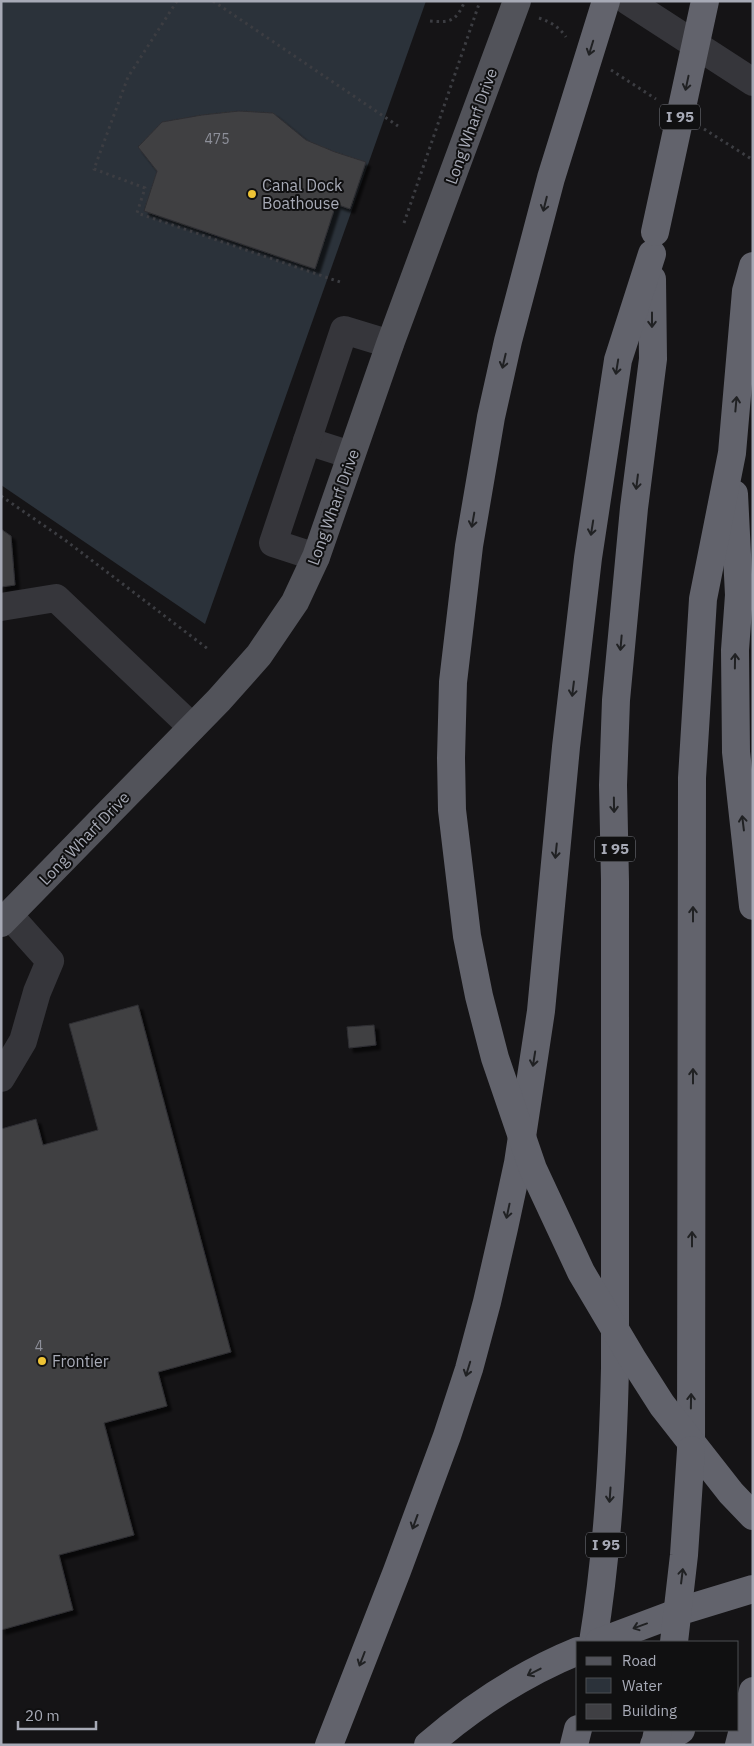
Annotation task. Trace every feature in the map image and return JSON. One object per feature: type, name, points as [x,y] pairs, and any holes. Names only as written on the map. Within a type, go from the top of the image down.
[{"type":"highway","points":[[606,1],[552,178],[508,341],[491,417],[469,546],[454,673],[451,758],[452,810],[467,936],[479,996],[495,1058],[533,1169],[582,1272],[632,1358],[662,1404],[731,1493],[753,1516]]},
{"type":"highway","name":"I 95","points":[[593,1641],[607,1535],[613,1447],[615,1368],[615,881],[613,785],[616,700],[634,508],[652,359],[654,243],[706,1]]},
{"type":"highway","points":[[329,1745],[447,1436],[469,1368],[487,1302],[518,1163],[541,1011],[566,747],[589,548],[618,360],[654,243]]},
{"type":"highway","points":[[674,1641],[684,1555],[691,1450],[692,778],[703,599],[732,453],[750,278]]},
{"type":"highway","points":[[732,453],[739,595],[735,650],[736,752],[753,906]]},
{"type":"highway","points":[[602,1641],[686,1609],[753,1590]]},
{"type":"highway","points":[[428,1745],[444,1731],[518,1682],[576,1652]]},
{"type":"highway","points":[[739,1745],[753,1691]]},
{"type":"highway","points":[[739,1702],[753,1695]]},
{"type":"highway","points":[[574,1745],[578,1731]]},
{"type":"highway","points":[[654,1745],[658,1731]]},
{"type":"highway","points":[[654,1745],[679,1731]]},
{"type":"main road","name":"Long Wharf Drive","points":[[5,919],[260,655],[295,602],[316,557],[390,344],[517,1]]},
{"type":"street","points":[[628,1],[753,82]]},
{"type":"street","points":[[316,557],[273,543],[344,330],[390,344]]},
{"type":"street","points":[[307,441],[352,455]]},
{"type":"street","points":[[1,607],[56,598],[192,727]]},
{"type":"street","points":[[1,1078],[23,1041],[37,992],[50,961],[5,919]]},
{"type":"path","points":[[177,1],[128,77],[94,169],[145,188],[137,213],[343,283]]},
{"type":"path","points":[[213,1],[398,126]]},
{"type":"path","points":[[430,21],[443,22],[453,20],[460,13],[465,1]]},
{"type":"path","points":[[1,496],[65,540],[208,650]]},
{"type":"water","points":[[1,1],[426,1],[205,624],[1,485]]},
{"type":"building","name":"Canal Dock Boathouse","points":[[239,111],[273,113],[306,140],[366,162],[350,209],[336,204],[315,269],[144,211],[157,171],[138,147],[162,122]]},
{"type":"building","points":[[1,529],[11,536],[15,585],[1,587]]},
{"type":"building","points":[[138,1005],[231,1352],[158,1372],[167,1406],[104,1423],[134,1535],[59,1555],[73,1610],[1,1630],[1,1129],[36,1119],[43,1145],[98,1130],[69,1024]]},
{"type":"building","points":[[374,1025],[376,1045],[349,1048],[347,1027]]},
{"type":"place","name":"Canal Dock Boathouse","points":[[252,194]]},
{"type":"place","name":"Frontier","points":[[42,1361]]}]
